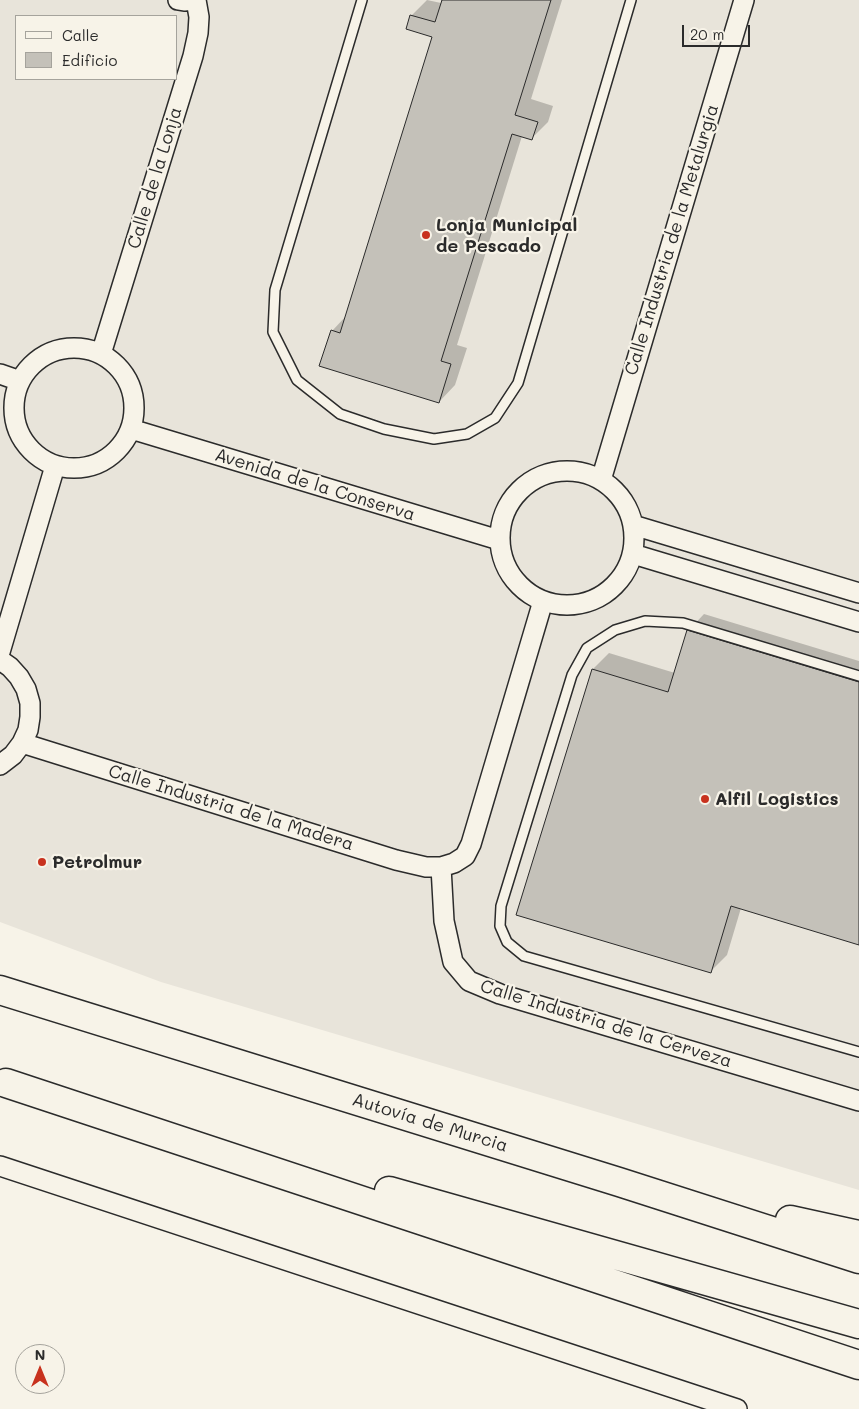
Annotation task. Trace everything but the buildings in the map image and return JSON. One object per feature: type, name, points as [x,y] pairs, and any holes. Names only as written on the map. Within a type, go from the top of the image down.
[{"type":"highway","name":"Autovía de Murcia","points":[[0,990],[619,1182],[859,1259]]},
{"type":"highway","points":[[3,1082],[859,1324]]},
{"type":"highway","points":[[3,1082],[859,1365]]},
{"type":"highway","points":[[619,1182],[859,1235]]},
{"type":"street","points":[[178,0],[184,2],[195,0]]},
{"type":"street","name":"Calle de la Lonja","points":[[101,354],[193,56],[199,17],[195,0]]},
{"type":"street","name":"Calle Industria de la Metalurgia","points":[[601,480],[744,0]]},
{"type":"street","points":[[64,349],[83,349],[101,354],[118,367],[130,386],[135,407],[131,429],[119,449],[101,463],[78,469],[55,466],[36,456],[23,441],[17,428],[14,400],[20,380],[31,366],[46,355],[64,349]]},
{"type":"street","points":[[0,374],[20,380]]},
{"type":"street","name":"Avenida de la Conserva","points":[[131,429],[499,540]]},
{"type":"street","points":[[0,652],[55,466]]},
{"type":"street","points":[[561,471],[582,472],[601,480],[613,488],[622,499],[633,525],[633,554],[624,574],[608,591],[588,602],[566,606],[543,601],[526,592],[511,578],[502,560],[499,540],[501,520],[510,501],[524,486],[541,475],[561,471]]},
{"type":"street","points":[[633,525],[859,593]]},
{"type":"street","points":[[633,554],[859,622]]},
{"type":"street","points":[[441,867],[454,864],[465,856],[472,844],[543,601]]},
{"type":"street","points":[[0,660],[19,677],[26,689],[30,703],[28,730],[22,743],[14,755],[0,765]]},
{"type":"street","name":"Calle Industria de la Madera","points":[[22,743],[396,860],[426,867],[441,867]]},
{"type":"street","name":"Calle Industria de la Cerveza","points":[[441,867],[444,921],[453,962],[469,981],[500,994],[859,1102]]},
{"type":"street","points":[[0,1166],[737,1409]]},
{"type":"lane","points":[[362,0],[275,290],[273,332],[297,380],[340,414],[384,429],[434,439],[467,434],[494,418],[518,383],[631,0]]},
{"type":"lane","points":[[859,676],[683,623],[645,621],[615,630],[586,648],[572,675],[501,906],[500,926],[507,942],[524,956],[859,1052]]},
{"type":"shaded area","points":[[0,0],[859,0],[859,1190],[161,982],[0,922]]},
{"type":"place","name":"Lonja Municipal de Pescado","points":[[426,235]]},
{"type":"place","name":"Alfil Logistics","points":[[705,799]]},
{"type":"place","name":"Petrolmur","points":[[42,862]]}]
